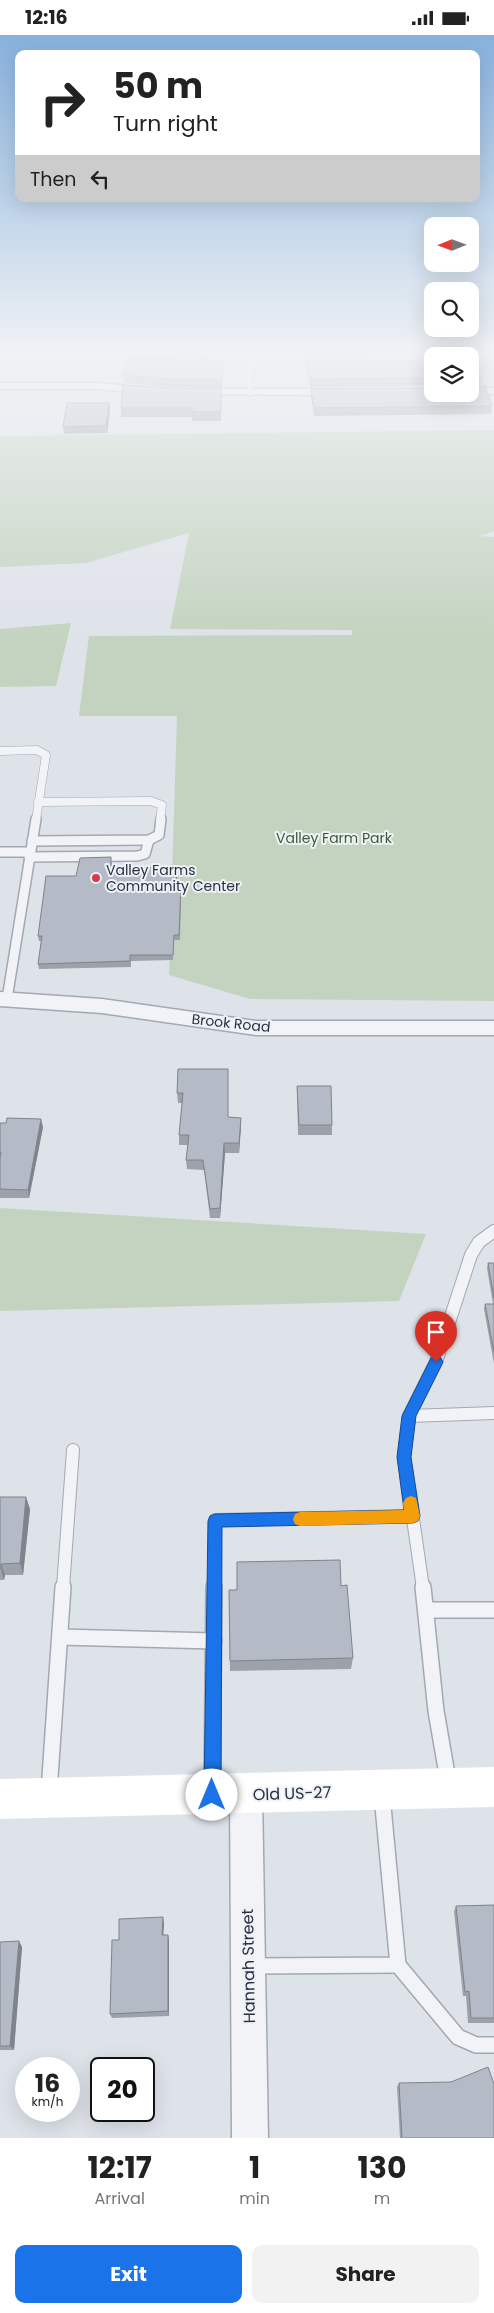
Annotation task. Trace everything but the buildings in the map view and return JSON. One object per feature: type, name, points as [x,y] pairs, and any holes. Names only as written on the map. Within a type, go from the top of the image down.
[{"type":"main road","name":"Old US-27","points":[[0,1799],[494,1787]]},
{"type":"street","name":"Brook Road","points":[[3,999],[102,1006],[256,1028],[494,1028]]},
{"type":"street","name":"Hannah Street","points":[[229,1794],[248,1966],[250,2138]]},
{"type":"lane","points":[[0,751],[37,751],[46,755],[30,855],[3,999]]},
{"type":"lane","points":[[32,841],[149,840],[159,835],[162,805],[150,801],[38,802]]},
{"type":"lane","points":[[0,852],[30,855],[137,856],[145,854],[149,840]]},
{"type":"lane","points":[[449,1788],[436,1711],[426,1610],[404,1457],[409,1416],[436,1362],[460,1292],[470,1255],[479,1242],[494,1231]]},
{"type":"lane","points":[[409,1416],[494,1413]]},
{"type":"lane","points":[[48,1798],[73,1450]]},
{"type":"lane","points":[[229,1794],[214,1641],[215,1521],[413,1516]]},
{"type":"lane","points":[[426,1610],[494,1610]]},
{"type":"lane","points":[[60,1637],[214,1641]]},
{"type":"lane","points":[[381,1790],[398,1965],[458,2037],[476,2045],[494,2045]]},
{"type":"lane","points":[[248,1966],[398,1965]]},
{"type":"green space","name":"Valley Farm Park","points":[[0,448],[494,448],[494,531],[480,536],[494,537],[494,1001],[250,999],[169,975],[177,716],[79,716],[89,636],[352,635],[352,630],[170,629],[189,533],[86,563],[0,567]]},
{"type":"green space","points":[[71,623],[56,686],[0,687],[0,629]]},
{"type":"green space","points":[[0,1208],[426,1234],[399,1301],[0,1311]]},
{"type":"slow traffic","points":[[300,1519],[413,1516],[411,1503]]},
{"type":"place","name":"Valley Farms Community Center","points":[[96,878]]},
{"type":"route","points":[[212,1795],[215,1521],[413,1516],[404,1457],[409,1416],[436,1362]]}]
